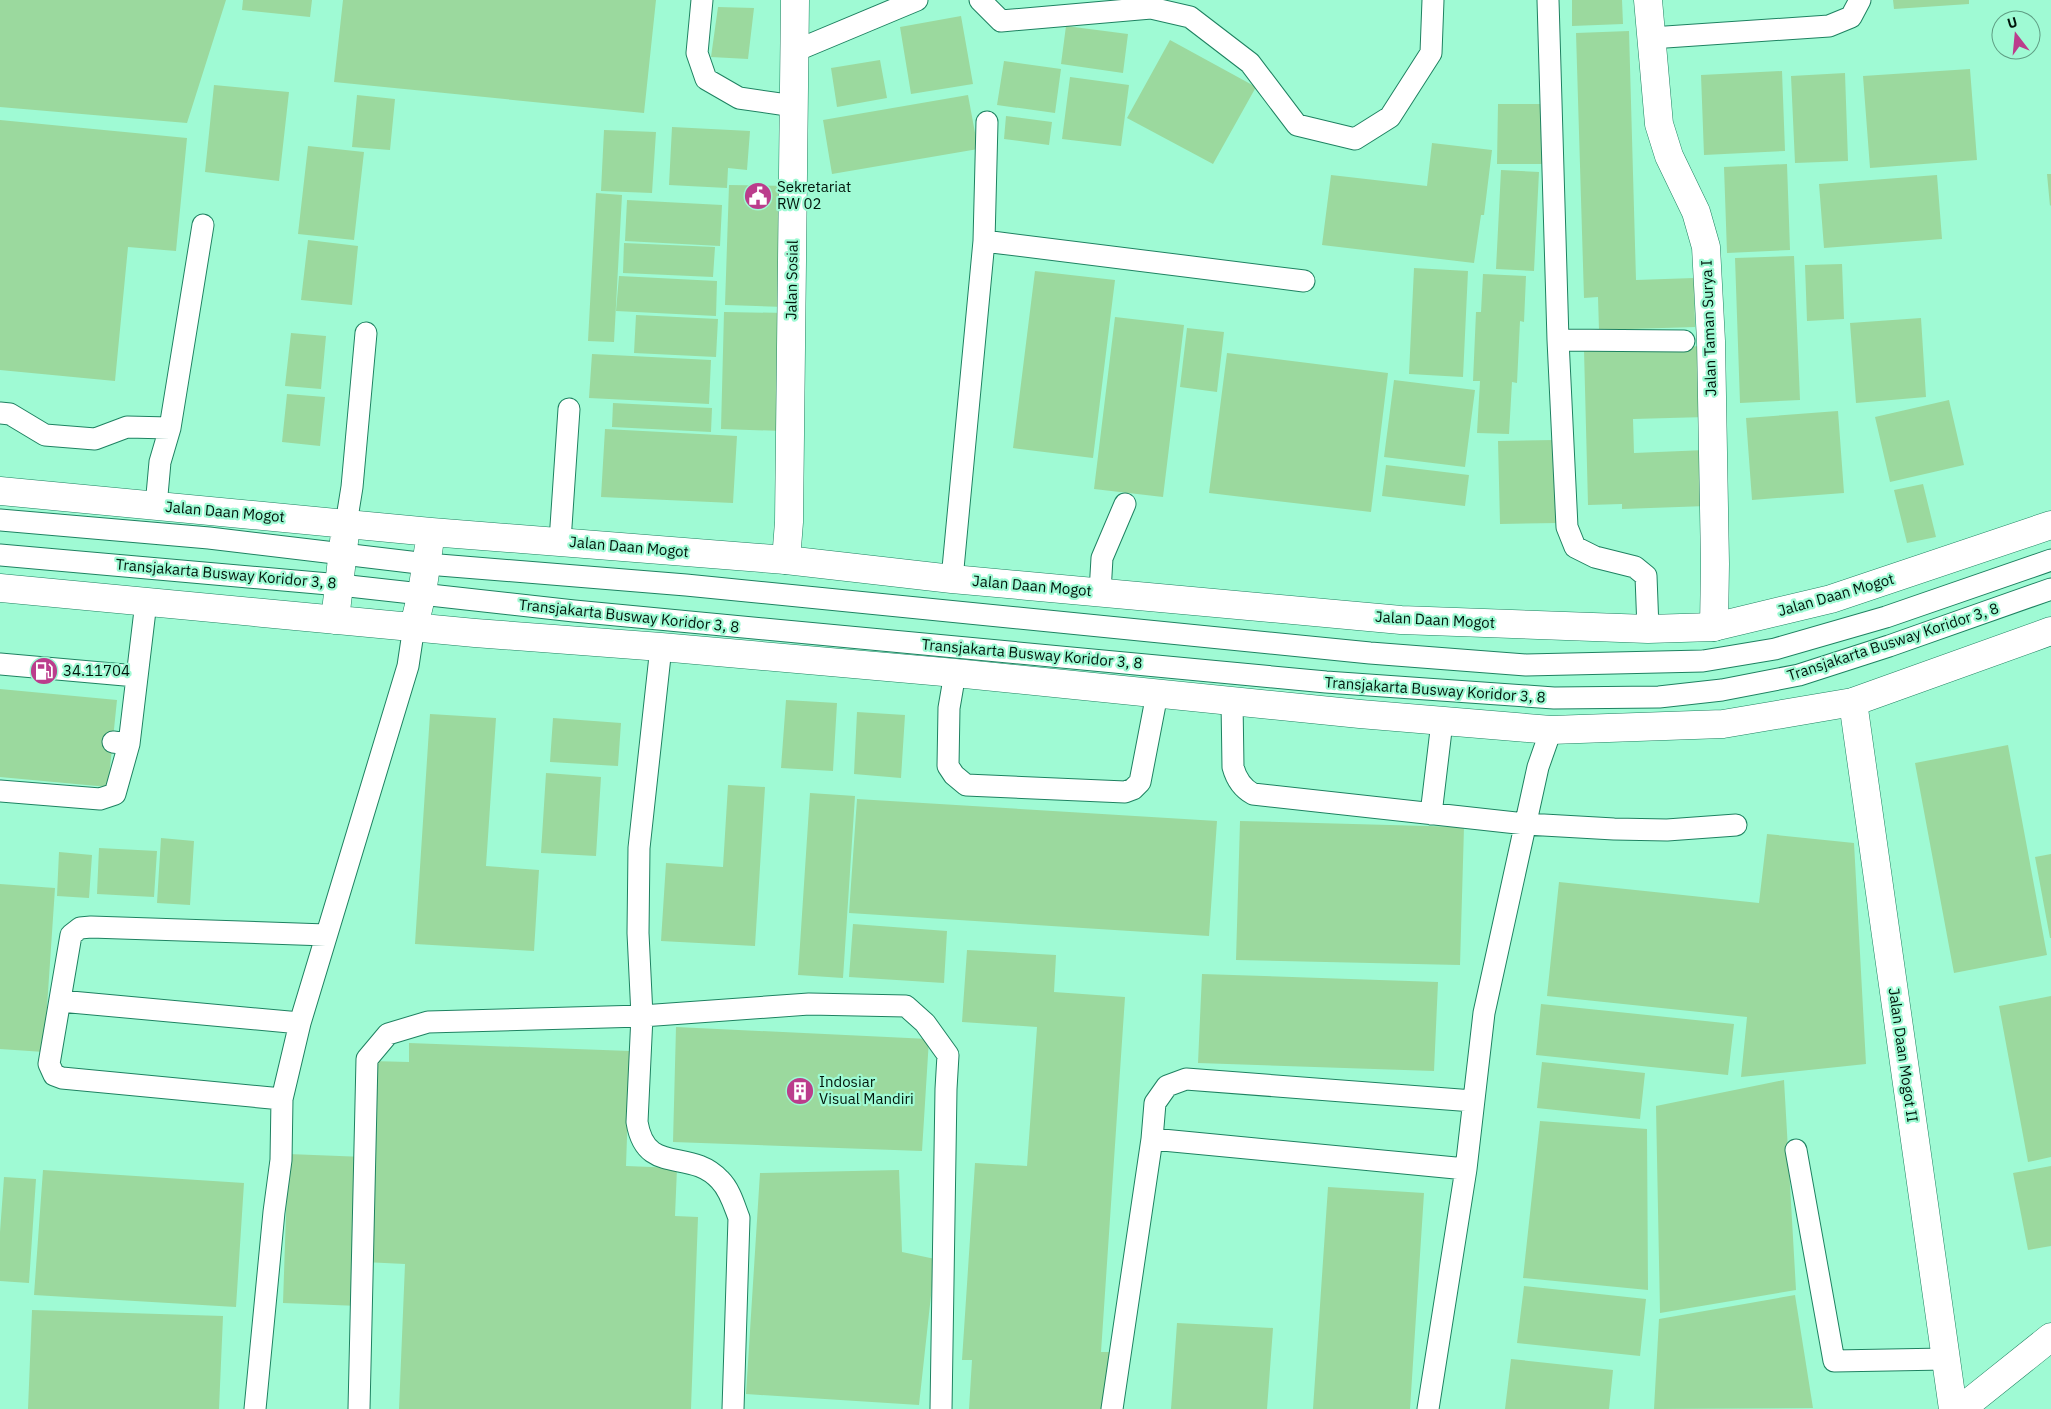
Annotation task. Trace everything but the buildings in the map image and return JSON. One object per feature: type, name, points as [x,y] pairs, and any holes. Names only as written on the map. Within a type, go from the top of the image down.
[{"type":"main road","name":"Jalan Sosial","points":[[786,560],[789,522],[795,0]]},
{"type":"main road","name":"Jalan Taman Surya I","points":[[1648,0],[1659,124],[1668,156],[1696,212],[1706,247],[1715,564],[1714,627]]},
{"type":"main road","name":"Jalan Daan Mogot","points":[[0,491],[431,532],[786,560],[952,579],[1401,620],[1648,629],[1714,627],[1831,599],[2051,525]]},
{"type":"main road","points":[[335,620],[346,524]]},
{"type":"main road","points":[[414,626],[422,593],[431,532]]},
{"type":"main road","points":[[0,588],[475,633],[955,673],[1442,722],[1551,730],[1723,724],[1853,702],[2051,631]]},
{"type":"main road","name":"Jalan Daan Mogot II","points":[[1853,702],[1953,1409]]},
{"type":"main road","points":[[1962,1409],[2051,1336]]},
{"type":"lane","points":[[702,0],[697,53],[706,79],[739,98],[794,106]]},
{"type":"lane","points":[[795,51],[917,0]]},
{"type":"lane","points":[[980,0],[1001,21],[1151,8],[1190,17],[1250,62],[1297,126],[1355,139],[1390,117],[1430,53],[1433,0]]},
{"type":"lane","points":[[1548,0],[1558,340],[1567,527],[1575,547],[1595,557],[1635,567],[1646,576],[1648,629]]},
{"type":"lane","points":[[1651,38],[1829,26],[1851,17],[1860,0]]},
{"type":"lane","points":[[952,579],[984,241],[986,122]]},
{"type":"lane","points":[[156,506],[160,462],[170,428],[203,225]]},
{"type":"lane","points":[[984,241],[1304,281]]},
{"type":"lane","points":[[346,524],[352,487],[366,333]]},
{"type":"lane","points":[[1558,340],[1684,341]]},
{"type":"lane","points":[[560,541],[569,409]]},
{"type":"lane","points":[[0,413],[10,414],[45,434],[95,439],[127,426],[170,428]]},
{"type":"lane","points":[[1100,592],[1102,558],[1125,504]]},
{"type":"lane","name":"Transjakarta Busway Koridor 3, 8","points":[[0,520],[209,538],[427,564],[696,586],[1370,653],[1526,665],[1703,661],[1775,649],[1886,617],[2051,560]]},
{"type":"lane","name":"Transjakarta Busway Koridor 3, 8","points":[[0,555],[340,585],[574,611],[1316,681],[1554,698],[1660,697],[1722,690],[1799,675],[2051,590]]},
{"type":"lane","points":[[0,791],[100,799],[116,794],[121,743],[136,676],[146,602]]},
{"type":"lane","points":[[255,1409],[274,1212],[281,1160],[282,1099],[300,1023],[408,666],[414,626]]},
{"type":"lane","points":[[661,647],[639,848],[638,933],[642,1016],[637,1122],[640,1136],[648,1150],[660,1157],[691,1162],[706,1169],[720,1179],[731,1197],[738,1218],[733,1409]]},
{"type":"lane","points":[[0,664],[136,676]]},
{"type":"lane","points":[[955,673],[948,708],[948,766],[954,775],[966,785],[1125,792],[1133,789],[1140,782],[1157,694]]},
{"type":"lane","points":[[1232,701],[1233,767],[1235,775],[1247,790],[1260,795],[1526,824],[1649,830],[1736,825]]},
{"type":"lane","points":[[1431,814],[1442,722]]},
{"type":"lane","points":[[1428,1409],[1466,1169],[1484,1013],[1538,767],[1551,730]]},
{"type":"lane","points":[[282,1099],[62,1078],[54,1075],[48,1064],[72,935],[80,928],[91,927],[326,935]]},
{"type":"lane","points":[[60,1001],[300,1023]]},
{"type":"lane","points":[[359,1409],[367,1059],[388,1034],[428,1022],[642,1016],[809,1004],[906,1006],[926,1023],[948,1055],[941,1409]]},
{"type":"lane","points":[[1112,1409],[1152,1139],[1155,1103],[1167,1086],[1186,1079],[1473,1101]]},
{"type":"lane","points":[[1152,1139],[1466,1169]]},
{"type":"lane","points":[[1796,1150],[1834,1361],[1945,1358]]},
{"type":"place","name":"Sekretariat RW 02","points":[[758,196]]},
{"type":"place","name":"34.11704","points":[[44,671]]},
{"type":"place","name":"Indosiar Visual Mandiri","points":[[800,1091]]}]
